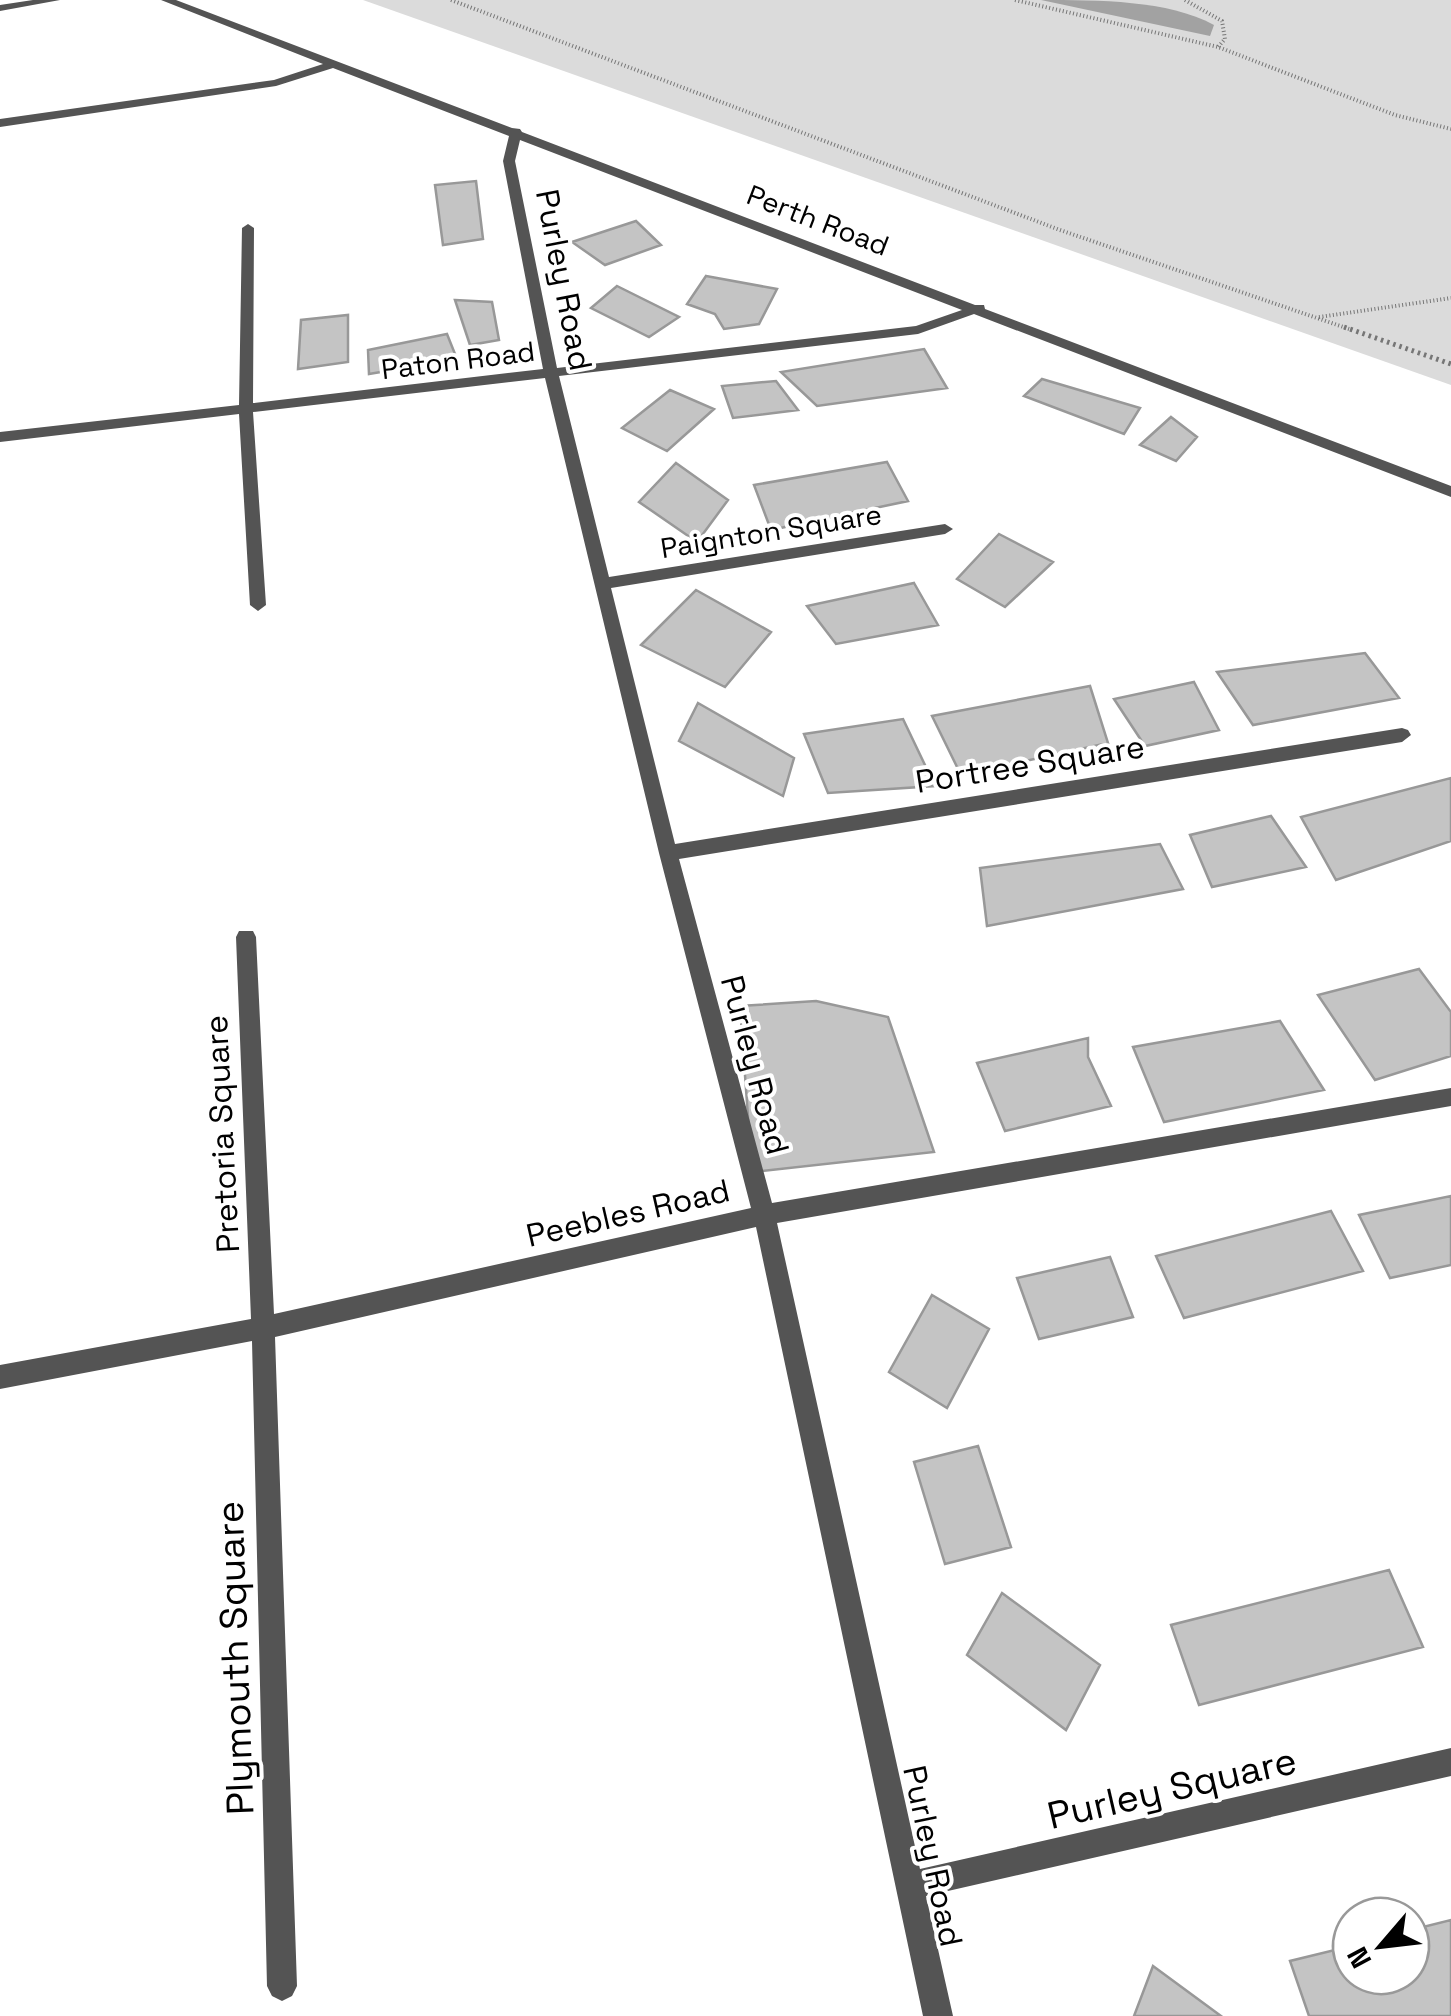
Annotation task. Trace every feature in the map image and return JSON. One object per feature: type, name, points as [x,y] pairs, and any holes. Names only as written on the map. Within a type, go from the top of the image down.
[{"type":"street","points":[[0,8],[55,0]]},
{"type":"street","name":"Perth Road","points":[[166,0],[1451,492]]},
{"type":"street","points":[[0,122],[276,82],[336,63]]},
{"type":"street","name":"Purley Road","points":[[516,131],[510,161],[551,374],[668,853],[764,1215],[938,2016]]},
{"type":"street","points":[[248,228],[246,410],[258,605]]},
{"type":"street","name":"Paton Road","points":[[0,437],[918,330],[978,308]]},
{"type":"street","name":"Paignton Square","points":[[605,583],[944,529]]},
{"type":"street","name":"Portree Square","points":[[668,853],[1402,735]]},
{"type":"street","name":"Pretoria Square","points":[[246,936],[264,1328]]},
{"type":"street","name":"Peebles Road","points":[[0,1377],[264,1328],[764,1215],[1451,1097]]},
{"type":"street","name":"Plymouth Square","points":[[264,1328],[282,1986]]},
{"type":"street","name":"Purley Square","points":[[909,1886],[1451,1762]]},
{"type":"path","points":[[451,0],[1060,230],[1451,364]]},
{"type":"path","points":[[1015,0],[1218,48],[1395,115],[1451,129]]},
{"type":"path","points":[[1185,0],[1222,21],[1225,39],[1218,48]]},
{"type":"path","points":[[1317,317],[1451,298]]},
{"type":"shaded area","points":[[363,0],[1451,0],[1451,385]]},
{"type":"shaded area","points":[[1041,0],[1154,6],[1214,25],[1210,36]]},
{"type":"building","points":[[476,181],[483,239],[443,245],[435,185]]},
{"type":"building","points":[[636,221],[661,245],[605,265],[572,242]]},
{"type":"building","points":[[706,276],[777,289],[759,324],[724,329],[715,314],[687,304]]},
{"type":"building","points":[[617,286],[679,317],[649,337],[591,308]]},
{"type":"building","points":[[455,300],[492,302],[499,340],[470,345]]},
{"type":"building","points":[[348,315],[348,362],[298,369],[301,320]]},
{"type":"building","points":[[447,334],[457,359],[369,374],[368,350]]},
{"type":"building","points":[[924,349],[947,388],[817,406],[781,372]]},
{"type":"building","points":[[1042,379],[1140,408],[1124,434],[1024,396]]},
{"type":"building","points":[[776,381],[798,410],[733,418],[722,386]]},
{"type":"building","points":[[670,390],[714,409],[667,451],[622,428]]},
{"type":"building","points":[[1171,417],[1197,437],[1176,461],[1140,445]]},
{"type":"building","points":[[887,462],[908,501],[771,530],[754,485]]},
{"type":"building","points":[[676,463],[728,500],[697,542],[639,502]]},
{"type":"building","points":[[999,534],[1053,562],[1005,607],[957,579]]},
{"type":"building","points":[[914,583],[938,625],[836,644],[807,606]]},
{"type":"building","points":[[696,590],[771,632],[725,687],[641,645]]},
{"type":"building","points":[[1365,653],[1399,698],[1253,725],[1217,672]]},
{"type":"building","points":[[1194,682],[1219,730],[1145,746],[1114,699]]},
{"type":"building","points":[[1090,686],[1108,743],[961,775],[932,716]]},
{"type":"building","points":[[698,703],[794,758],[783,796],[679,741]]},
{"type":"building","points":[[903,719],[935,786],[828,793],[804,734]]},
{"type":"building","points":[[1451,778],[1451,841],[1336,880],[1301,817]]},
{"type":"building","points":[[1271,816],[1306,867],[1212,887],[1190,835]]},
{"type":"building","points":[[1160,844],[1183,889],[987,926],[980,868]]},
{"type":"building","points":[[1419,969],[1451,1012],[1451,1056],[1375,1080],[1318,995]]},
{"type":"building","points":[[816,1001],[888,1017],[934,1152],[752,1172],[740,1006]]},
{"type":"building","points":[[1280,1021],[1324,1090],[1164,1122],[1133,1047]]},
{"type":"building","points":[[1088,1038],[1088,1057],[1111,1106],[1005,1131],[977,1063]]},
{"type":"building","points":[[1451,1196],[1451,1265],[1390,1278],[1359,1215]]},
{"type":"building","points":[[1331,1211],[1363,1271],[1184,1318],[1156,1256]]},
{"type":"building","points":[[1110,1257],[1133,1317],[1039,1339],[1017,1278]]},
{"type":"building","points":[[932,1295],[989,1329],[947,1408],[889,1372]]},
{"type":"building","points":[[978,1446],[1011,1547],[945,1564],[914,1462]]},
{"type":"building","points":[[1389,1570],[1423,1647],[1199,1705],[1171,1625]]},
{"type":"building","points":[[1002,1593],[1100,1665],[1066,1730],[967,1655]]},
{"type":"building","points":[[1451,1920],[1451,2016],[1309,2016],[1290,1961],[1331,1951],[1331,1996],[1431,1996],[1431,1925]]},
{"type":"building","points":[[1153,1966],[1221,2016],[1134,2016]]}]
